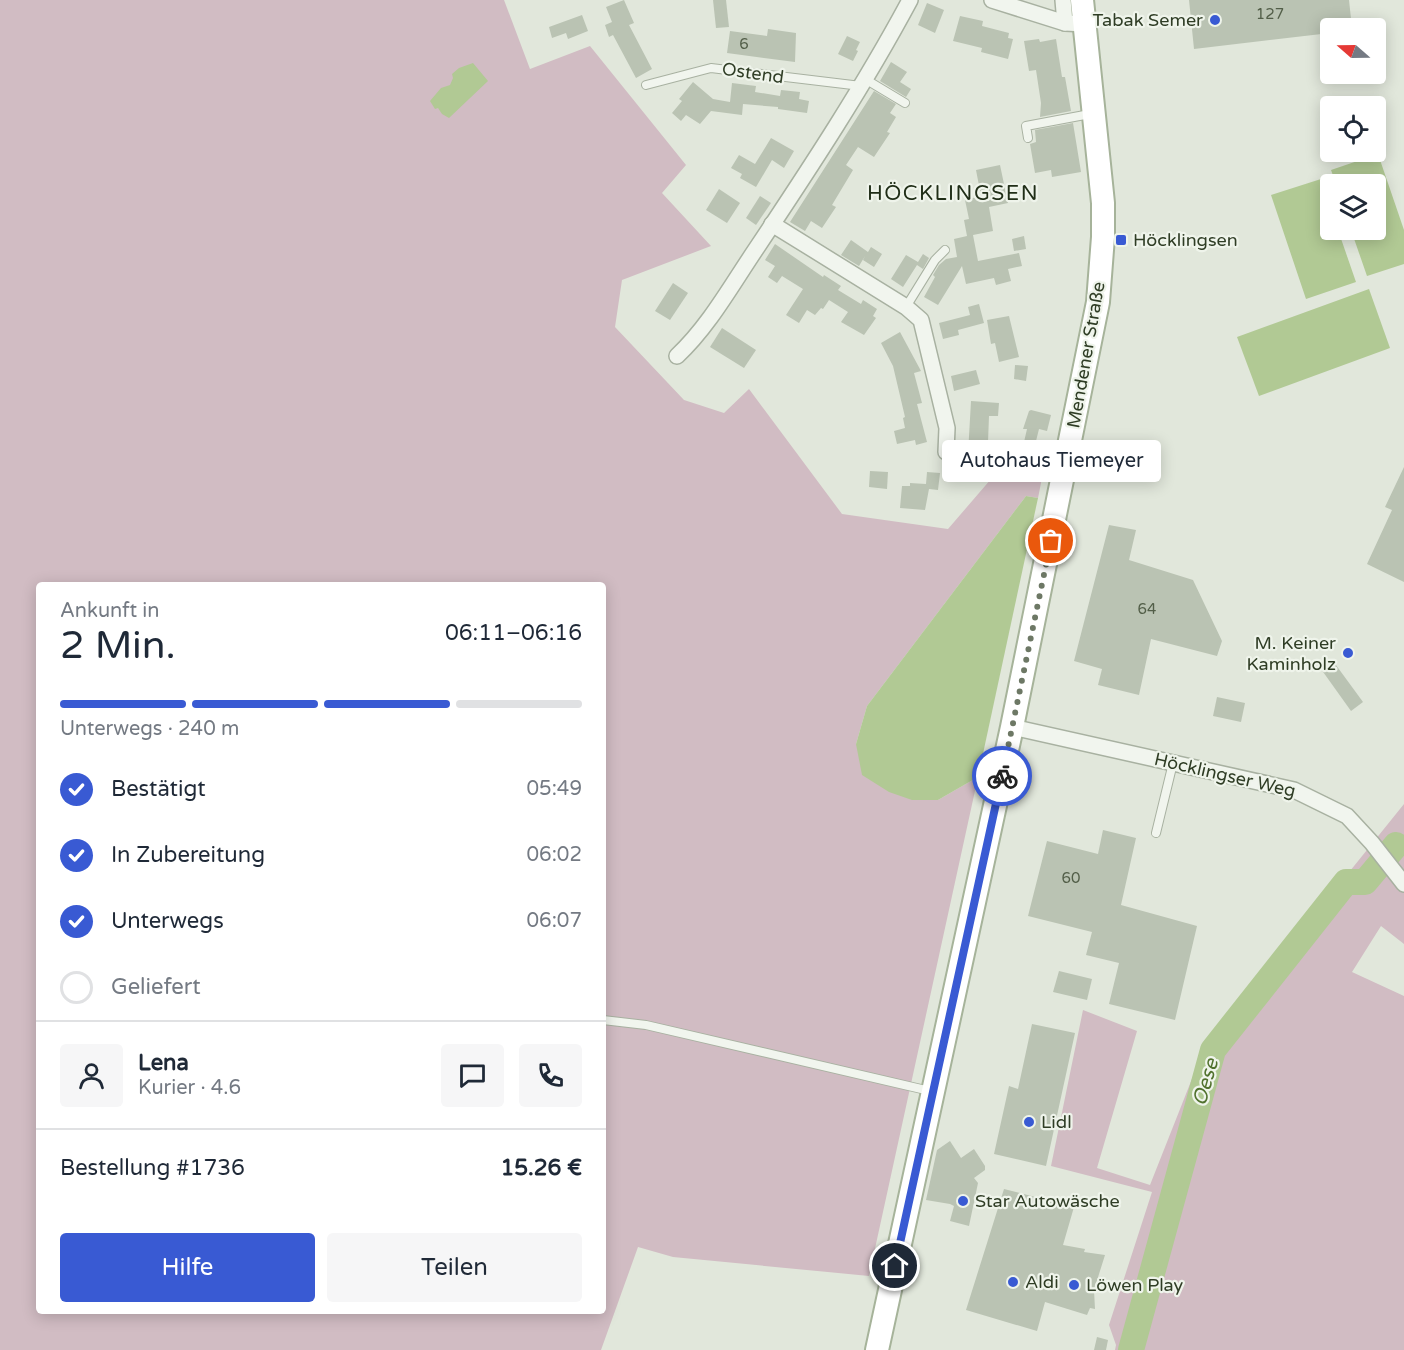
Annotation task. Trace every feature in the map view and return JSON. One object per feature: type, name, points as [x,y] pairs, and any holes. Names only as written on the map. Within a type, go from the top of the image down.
[{"type":"main road","name":"Mendener Straße","points":[[877,1350],[1012,727],[1098,302],[1103,203],[1095,113],[1075,23],[1081,0]]},
{"type":"street","points":[[677,356],[696,339],[772,224],[863,83],[909,0]]},
{"type":"street","points":[[992,0],[1075,23]]},
{"type":"street","name":"Mendener Straße","points":[[1063,0],[1075,23]]},
{"type":"street","points":[[772,224],[906,307],[921,320],[947,428],[946,452]]},
{"type":"street","name":"Höcklingser Weg","points":[[1012,727],[1294,790],[1347,816],[1400,879]]},
{"type":"lane","name":"Ostend","points":[[646,85],[711,68],[863,83]]},
{"type":"lane","points":[[863,83],[905,103]]},
{"type":"lane","points":[[1028,138],[1026,126],[1095,113]]},
{"type":"lane","points":[[906,307],[935,260],[945,250]]},
{"type":"lane","points":[[1156,833],[1173,763]]},
{"type":"lane","points":[[606,1020],[646,1025],[934,1092]]},
{"type":"shaded area","points":[[0,0],[504,0],[530,69],[590,46],[686,165],[662,193],[711,246],[622,280],[615,327],[684,400],[724,413],[749,389],[842,514],[948,529],[1016,450],[1046,458],[1038,498],[1026,496],[867,706],[856,744],[938,800],[978,777],[869,1276],[673,1257],[638,1247],[601,1350],[0,1350]]},
{"type":"shaded area","points":[[473,63],[488,81],[449,118],[438,108],[435,109],[430,101],[441,88],[450,85],[452,74],[459,68]]},
{"type":"shaded area","points":[[1354,162],[1381,162],[1385,174],[1332,174],[1331,170]]},
{"type":"shaded area","points":[[1386,177],[1404,230],[1404,264],[1367,276],[1354,240],[1386,240]]},
{"type":"shaded area","points":[[1320,179],[1320,240],[1341,240],[1356,282],[1306,299],[1271,195]]},
{"type":"shaded area","points":[[1369,289],[1390,348],[1259,396],[1237,337]]},
{"type":"shaded area","points":[[1026,496],[1038,498],[978,777],[938,800],[912,800],[889,792],[862,775],[856,744],[867,706]]},
{"type":"shaded area","points":[[1404,804],[1404,944],[1381,926],[1352,972],[1404,996],[1404,1350],[1115,1350],[1116,1345],[1109,1325],[1152,1192],[1051,1166],[1083,1010],[1137,1031],[1097,1168],[1150,1185],[1201,1056]]},
{"type":"building","points":[[624,0],[634,23],[629,25],[652,69],[636,78],[613,35],[609,37],[605,25],[612,22],[606,7]]},
{"type":"building","points":[[713,0],[726,0],[729,27],[716,28]]},
{"type":"building","points":[[1189,0],[1349,0],[1351,18],[1320,18],[1320,34],[1194,49]]},
{"type":"building","points":[[927,3],[944,10],[935,33],[918,25]]},
{"type":"building","points":[[582,15],[588,31],[568,39],[566,33],[552,38],[549,27]]},
{"type":"building","points":[[960,16],[983,21],[982,26],[1009,33],[1008,38],[1013,39],[1008,59],[981,52],[982,48],[953,41]]},
{"type":"building","points":[[768,29],[796,33],[795,62],[727,53],[730,31],[767,36]]},
{"type":"building","points":[[847,36],[860,42],[853,61],[838,54]]},
{"type":"building","points":[[1039,39],[1040,42],[1056,39],[1062,77],[1065,77],[1071,111],[1040,117],[1041,103],[1036,70],[1029,71],[1024,41]]},
{"type":"building","points":[[891,62],[907,72],[900,82],[911,89],[906,97],[880,81]]},
{"type":"building","points":[[693,82],[713,99],[730,102],[732,83],[756,86],[755,92],[780,96],[781,90],[800,92],[799,99],[809,101],[807,113],[778,109],[778,107],[743,104],[742,115],[711,111],[700,124],[686,115],[681,121],[672,113],[682,101],[679,99]]},
{"type":"building","points":[[874,91],[896,104],[890,113],[896,117],[887,132],[890,133],[874,157],[858,147],[846,165],[853,170],[832,205],[836,207],[822,228],[811,221],[805,231],[790,222]]},
{"type":"building","points":[[1073,123],[1081,172],[1052,177],[1051,170],[1035,173],[1030,144],[1036,142],[1035,130]]},
{"type":"building","points":[[771,138],[794,151],[784,168],[772,160],[756,187],[740,178],[742,174],[731,168],[739,155],[755,164]]},
{"type":"building","points":[[1000,165],[1008,203],[989,207],[993,231],[973,235],[978,261],[1019,253],[1022,266],[1008,269],[1011,281],[996,285],[994,278],[966,284],[962,266],[938,305],[924,297],[939,265],[946,259],[957,257],[954,239],[967,236],[964,220],[969,219],[965,200],[981,196],[976,170]]},
{"type":"building","points":[[719,189],[740,203],[727,223],[706,210]]},
{"type":"building","points":[[760,196],[771,203],[756,225],[746,218]]},
{"type":"building","points":[[1024,236],[1026,249],[1014,251],[1012,239]]},
{"type":"building","points":[[851,240],[868,252],[871,247],[882,254],[874,267],[863,260],[865,256],[859,266],[841,255]]},
{"type":"building","points":[[775,244],[823,277],[824,275],[841,286],[838,290],[861,304],[863,300],[877,309],[873,316],[876,318],[864,335],[841,322],[848,312],[829,300],[815,315],[807,310],[799,323],[786,315],[803,289],[782,276],[777,283],[768,277],[775,266],[765,260]]},
{"type":"building","points":[[923,254],[929,258],[923,269],[917,265],[903,287],[891,279],[906,255],[918,262]]},
{"type":"building","points":[[673,283],[688,293],[670,320],[655,311]]},
{"type":"building","points":[[979,304],[984,323],[958,330],[959,335],[943,339],[939,323],[970,315],[968,307]]},
{"type":"building","points":[[1009,316],[1019,357],[999,362],[995,343],[991,344],[987,320]]},
{"type":"building","points":[[722,328],[756,350],[744,368],[710,347]]},
{"type":"building","points":[[900,332],[921,371],[914,373],[922,403],[917,404],[927,442],[916,445],[915,440],[897,444],[894,431],[905,428],[903,418],[905,417],[893,366],[881,343]]},
{"type":"building","points":[[1015,365],[1028,366],[1026,381],[1014,379]]},
{"type":"building","points":[[976,370],[980,384],[954,391],[951,376]]},
{"type":"building","points":[[971,401],[999,403],[998,416],[989,416],[985,455],[968,454]]},
{"type":"building","points":[[1031,410],[1051,415],[1047,431],[1039,429],[1035,445],[1024,442],[1027,429],[1023,429]]},
{"type":"building","points":[[1404,467],[1404,582],[1367,564],[1392,510],[1385,507]]},
{"type":"building","points":[[870,471],[888,472],[887,489],[869,487]]},
{"type":"building","points":[[927,472],[940,473],[938,490],[929,489],[925,510],[900,508],[902,486],[910,486],[910,483],[926,484]]},
{"type":"building","points":[[1109,525],[1136,530],[1129,560],[1193,580],[1222,641],[1217,656],[1151,639],[1139,695],[1098,685],[1102,669],[1074,661]]},
{"type":"building","points":[[1333,661],[1363,702],[1351,711],[1321,669]]},
{"type":"building","points":[[1217,697],[1245,703],[1241,722],[1213,716]]},
{"type":"building","points":[[1103,830],[1136,838],[1121,905],[1197,926],[1175,1020],[1109,1004],[1119,963],[1086,955],[1092,932],[1028,916],[1047,841],[1098,854]]},
{"type":"building","points":[[1059,971],[1092,979],[1087,1000],[1053,992]]},
{"type":"building","name":"Lidl","points":[[1032,1024],[1075,1033],[1046,1166],[994,1154],[1009,1086],[1018,1089]]},
{"type":"building","points":[[950,1141],[961,1158],[974,1149],[985,1166],[985,1170],[974,1178],[978,1183],[969,1226],[950,1221],[954,1206],[926,1200],[937,1150]]},
{"type":"building","name":"Aldi","points":[[1004,1189],[1074,1207],[1063,1245],[1085,1249],[1084,1252],[1105,1255],[1094,1290],[1095,1309],[1090,1308],[1087,1315],[1045,1302],[1037,1331],[966,1310]]},
{"type":"building","points":[[1097,1337],[1108,1340],[1106,1350],[1094,1350]]},
{"type":"waterway","name":"Oese","points":[[1131,1350],[1213,1050],[1346,882],[1365,882],[1396,845]]},
{"type":"way so far","points":[[1002,776],[1051,541]]},
{"type":"place","name":"Tabak Semer","points":[[1215,20]]},
{"type":"place","name":"Höcklingsen","points":[[1121,240]]},
{"type":"place","name":"Autohaus Tiemeyer","points":[[1051,541]]},
{"type":"place","name":"M. Keiner Kaminholz","points":[[1348,653]]},
{"type":"place","name":"Lidl","points":[[1029,1122]]},
{"type":"place","name":"Star Autowäsche","points":[[963,1201]]},
{"type":"place","name":"Aldi","points":[[1013,1282]]},
{"type":"place","name":"Löwen Play","points":[[1074,1285]]},
{"type":"district","name":"HÖCKLINGSEN","points":[[953,193]]},
{"type":"route","points":[[895,1266],[1002,776]]}]
